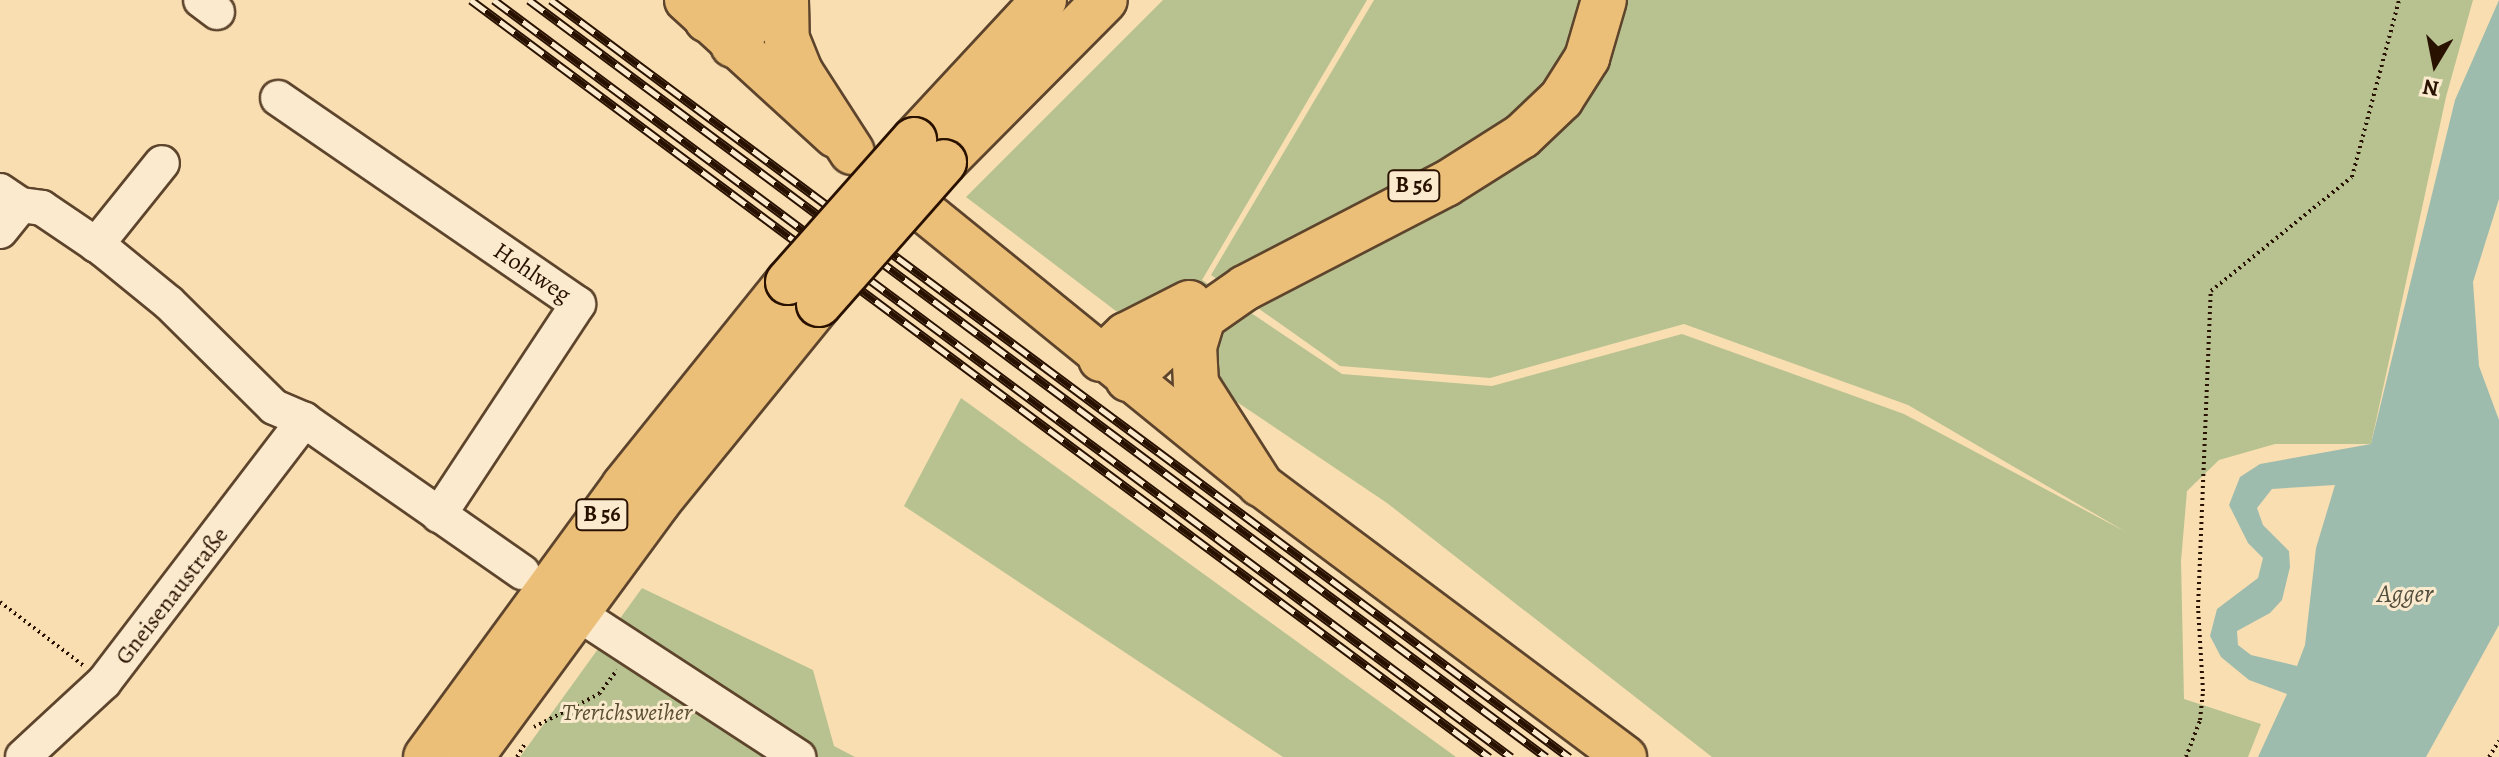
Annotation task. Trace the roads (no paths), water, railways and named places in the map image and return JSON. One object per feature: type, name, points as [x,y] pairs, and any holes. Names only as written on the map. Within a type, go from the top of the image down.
[{"type":"highway","points":[[713,16],[769,0]]},
{"type":"highway","points":[[786,0],[787,39],[801,73],[852,152]]},
{"type":"highway","name":"B 56","points":[[426,757],[624,486],[804,293],[929,151],[1044,0]]},
{"type":"highway","name":"B 56","points":[[929,151],[1105,0]]},
{"type":"highway","name":"B 56","points":[[1115,369],[1126,335],[1369,211],[1498,133],[1548,80],[1568,32],[1572,0]]},
{"type":"highway","points":[[1115,369],[1204,314],[1446,184],[1522,136],[1561,99],[1587,58],[1604,0]]},
{"type":"highway","name":"B 56","points":[[471,757],[649,514],[804,293]]},
{"type":"highway","points":[[1204,314],[1194,346],[1196,384],[1260,484]]},
{"type":"main road","points":[[713,16],[852,152],[1115,369],[1260,484],[1625,757]]},
{"type":"street","name":"Hohlweg","points":[[278,98],[578,304],[439,515]]},
{"type":"street","points":[[96,245],[162,163]]},
{"type":"street","points":[[7,209],[42,208],[96,245],[169,303],[274,407],[304,420],[522,572]]},
{"type":"street","name":"Gneisenaustraße","points":[[23,757],[104,682],[304,420]]},
{"type":"street","points":[[594,624],[798,757]]},
{"type":"water","name":"Agger","points":[[2499,0],[2499,199],[2473,282],[2479,366],[2499,420],[2499,625],[2426,757],[2258,757],[2287,694],[2249,680],[2221,657],[2210,636],[2217,609],[2258,578],[2263,558],[2248,543],[2229,505],[2240,477],[2260,464],[2371,444],[2455,100]],"holes":[[[2335,485],[2316,548],[2305,645],[2297,666],[2251,655],[2238,645],[2237,631],[2270,613],[2282,600],[2290,567],[2289,551],[2263,525],[2257,508],[2272,489]]]},
{"type":"railway","points":[[471,0],[1489,757]]},
{"type":"railway","points":[[494,0],[1511,757]]},
{"type":"railway","points":[[529,0],[1546,757]]},
{"type":"railway","points":[[551,0],[1569,757]]},
{"type":"park label","name":"Trerichsweiher","points":[[627,713]]}]
